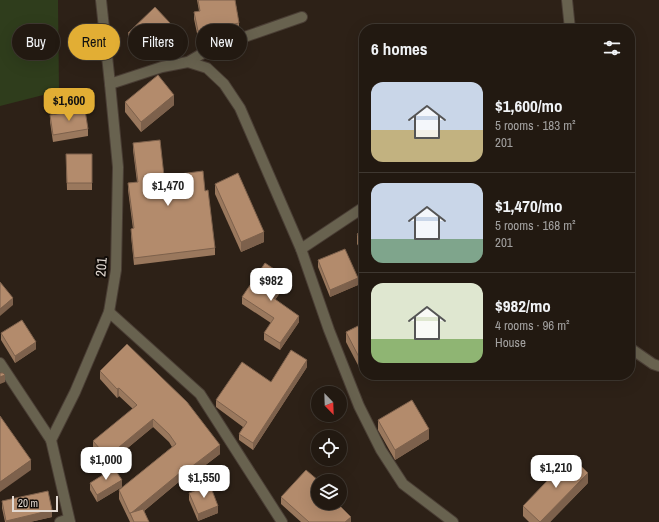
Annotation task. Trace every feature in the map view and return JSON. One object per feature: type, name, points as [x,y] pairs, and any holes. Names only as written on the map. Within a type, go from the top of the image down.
[{"type":"street","name":"201","points":[[51,440],[109,312],[116,270],[118,167],[103,0]]},
{"type":"street","points":[[567,0],[569,24]]},
{"type":"street","points":[[110,84],[162,67],[188,62],[210,49],[302,17]]},
{"type":"street","points":[[188,62],[207,68],[224,84],[240,108],[301,249],[359,406],[381,450],[403,484],[453,522]]},
{"type":"street","points":[[301,249],[359,210]]},
{"type":"street","points":[[109,312],[200,394],[282,522]]},
{"type":"street","points":[[635,351],[653,364],[659,366]]},
{"type":"street","points":[[0,363],[51,440],[66,521]]},
{"type":"green space","points":[[0,0],[58,0],[58,24],[12,24],[12,60],[59,60],[59,91],[0,106]]},
{"type":"building","points":[[198,0],[235,0],[239,23],[197,24],[194,12],[200,11]]},
{"type":"building","points":[[155,7],[170,23],[169,24],[137,24]]},
{"type":"building","points":[[158,75],[174,95],[141,122],[125,102]]},
{"type":"building","points":[[85,110],[88,129],[53,135],[50,115]]},
{"type":"building","points":[[160,140],[164,176],[203,171],[205,191],[208,190],[215,248],[134,258],[131,229],[134,228],[128,183],[138,182],[133,143]]},
{"type":"building","points":[[66,154],[92,154],[92,183],[67,183]]},
{"type":"building","points":[[238,173],[264,232],[241,242],[215,184]]},
{"type":"building","points":[[345,249],[358,278],[330,290],[318,260]]},
{"type":"building","points":[[265,263],[286,277],[272,297],[299,316],[280,343],[264,333],[274,318],[242,297]]},
{"type":"building","points":[[0,282],[13,298],[0,309]]},
{"type":"building","points":[[22,320],[36,342],[15,356],[1,333]]},
{"type":"building","points":[[359,326],[359,357],[346,332]]},
{"type":"building","points":[[127,344],[187,402],[220,445],[182,474],[181,472],[130,514],[119,490],[176,444],[169,434],[153,419],[107,457],[93,441],[137,405],[119,388],[117,389],[100,371]]},
{"type":"building","points":[[291,350],[307,360],[253,443],[239,434],[247,422],[216,400],[242,362],[271,382]]},
{"type":"building","points":[[0,373],[3,373],[5,375],[0,377]]},
{"type":"building","points":[[412,400],[429,429],[395,450],[378,420]]},
{"type":"building","points":[[0,416],[31,460],[0,482]]},
{"type":"building","points":[[571,456],[588,473],[540,522],[523,506]]},
{"type":"building","points":[[114,468],[122,480],[97,495],[90,483]]},
{"type":"building","points":[[306,470],[311,474],[311,510],[344,510],[351,517],[345,522],[309,522],[281,497]]},
{"type":"building","points":[[210,485],[218,506],[198,514],[189,493]]},
{"type":"building","points":[[48,491],[52,510],[6,521],[2,501]]},
{"type":"building","points":[[143,509],[149,522],[134,522],[130,513]]}]
